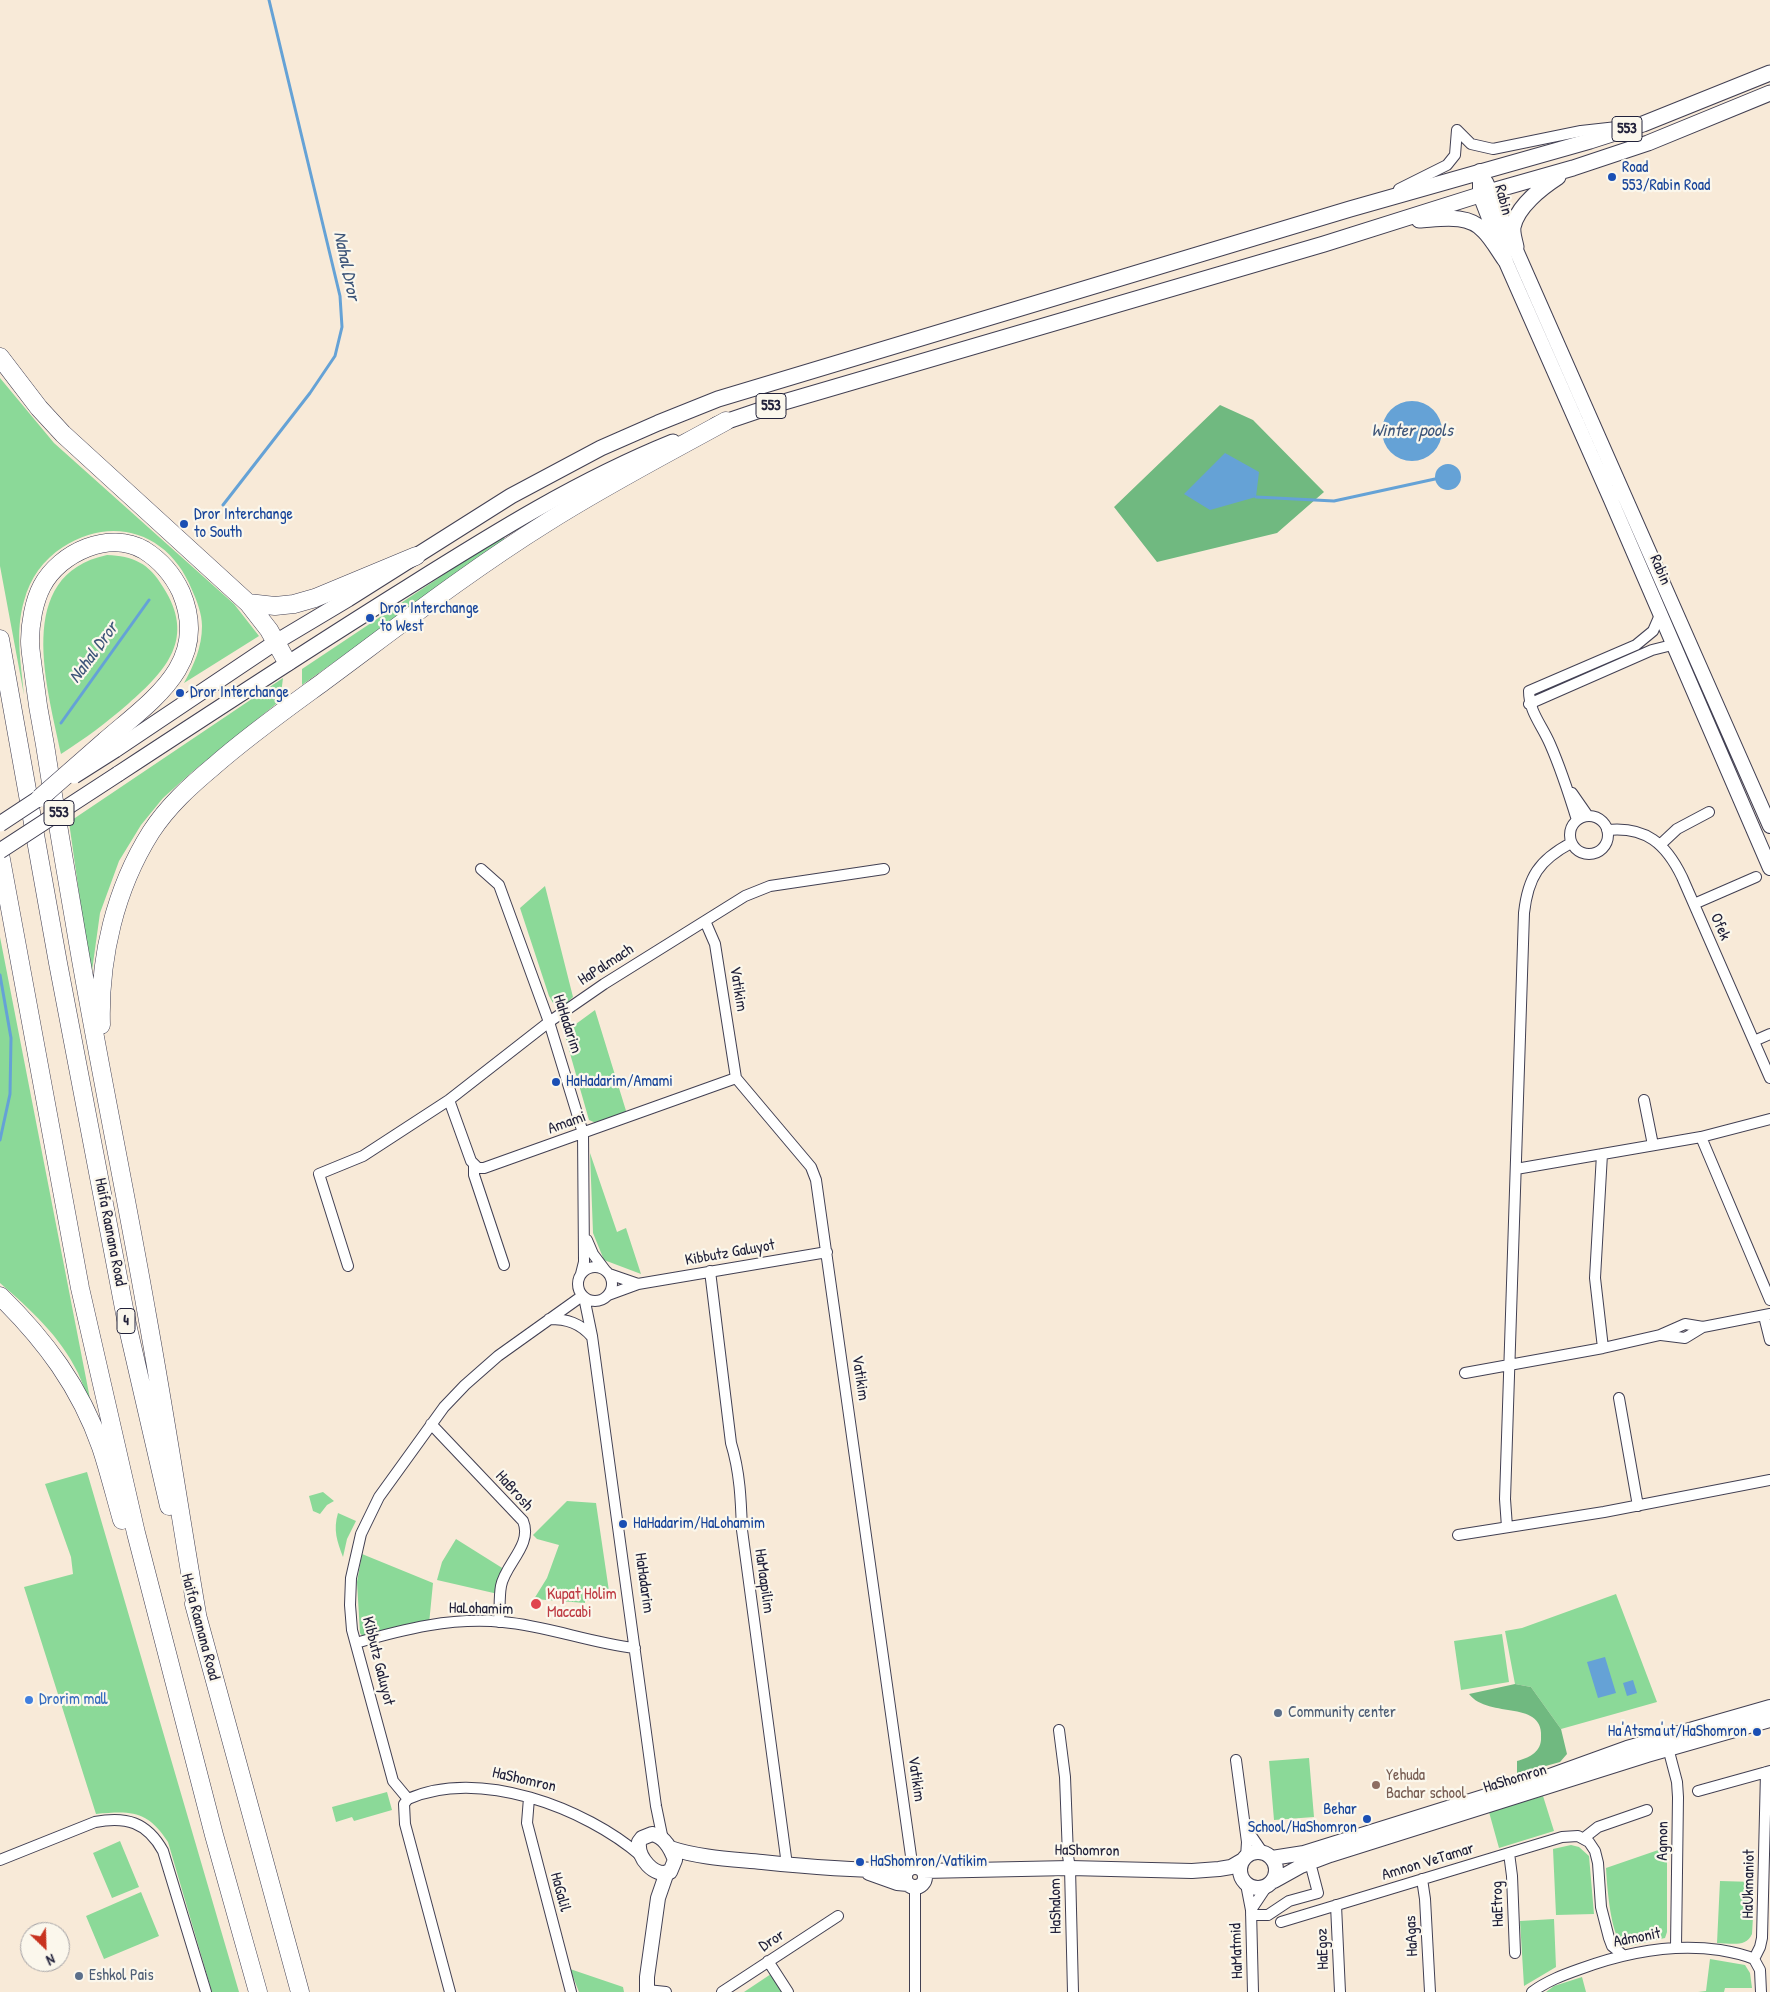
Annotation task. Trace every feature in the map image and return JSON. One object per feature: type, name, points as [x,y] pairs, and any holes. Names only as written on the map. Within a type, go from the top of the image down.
[{"type":"highway","points":[[0,357],[28,394],[63,434],[248,603],[276,642],[287,662]]},
{"type":"highway","points":[[127,1208],[102,1046],[100,1003],[111,928],[121,894],[131,868],[152,831],[172,804],[198,779],[255,732],[500,553],[588,498],[726,420]]},
{"type":"highway","points":[[40,798],[110,745],[170,681],[182,663],[188,644],[190,626],[186,606],[169,572],[155,557],[142,548],[126,543],[105,543],[78,551],[63,561],[42,586],[35,604],[30,641],[36,693],[80,955],[147,1313],[197,1614]]},
{"type":"highway","points":[[248,603],[268,606],[294,604],[315,598],[416,556]]},
{"type":"highway","name":"Haifa Raanana Road","points":[[0,639],[58,963],[127,1324],[159,1470],[300,1992]]},
{"type":"highway","points":[[0,852],[80,1288],[136,1533],[214,1835]]},
{"type":"highway","points":[[0,1296],[46,1346],[60,1366],[89,1419],[100,1446],[258,1992]]},
{"type":"main road","name":"553","points":[[110,745],[348,599],[511,496],[559,470],[650,426],[718,399],[1350,208],[1438,185],[1643,124],[1770,73]]},
{"type":"main road","name":"553","points":[[0,852],[287,662],[490,536],[553,499],[611,469],[726,420],[1573,168],[1648,143],[1770,93]]},
{"type":"main road","points":[[1516,247],[1513,228],[1529,200],[1544,186],[1573,168]]},
{"type":"main road","points":[[1395,221],[1451,218],[1469,221],[1483,229],[1505,260]]},
{"type":"main road","name":"553","points":[[0,824],[40,798]]},
{"type":"street","points":[[1350,208],[1408,186],[1447,165],[1455,155],[1457,130],[1471,144],[1493,149],[1581,131],[1643,124]]},
{"type":"street","name":"Rabin","points":[[1480,171],[1505,260],[1770,868]]},
{"type":"street","name":"Rabin","points":[[1486,193],[1516,247],[1770,826]]},
{"type":"street","points":[[1577,820],[1567,786],[1529,691],[1636,645],[1653,631],[1660,615]]},
{"type":"street","points":[[1534,702],[1652,650],[1672,645]]},
{"type":"street","points":[[1567,786],[1588,816]]},
{"type":"street","points":[[1661,844],[1677,829],[1709,812]]},
{"type":"street","points":[[1588,816],[1596,817],[1602,821],[1607,830],[1607,842],[1603,848],[1597,853],[1589,855],[1575,849],[1569,836],[1570,828],[1577,820],[1588,816]]},
{"type":"street","name":"Ofek","points":[[1607,830],[1620,828],[1642,835],[1661,844],[1674,861],[1770,1078]]},
{"type":"street","points":[[1507,1528],[1505,1498],[1526,896],[1530,881],[1544,861],[1556,851],[1571,843]]},
{"type":"street","name":"HaHadarim","points":[[481,869],[499,885],[549,1022],[582,1133],[584,1262],[581,1274]]},
{"type":"street","name":"HaPalmach","points":[[348,1266],[319,1174],[363,1156],[449,1100],[549,1022],[604,984],[745,896],[770,886],[884,869]]},
{"type":"street","points":[[1694,904],[1756,877]]},
{"type":"street","name":"Vatikim","points":[[705,920],[715,944],[736,1078],[814,1173],[827,1252],[912,1862],[916,1876],[915,1992]]},
{"type":"street","points":[[1754,1041],[1770,1034]]},
{"type":"street","name":"Amami","points":[[474,1165],[484,1168],[736,1078]]},
{"type":"street","points":[[449,1100],[474,1165],[474,1175],[504,1265]]},
{"type":"street","points":[[1644,1100],[1653,1145]]},
{"type":"street","points":[[1516,1169],[1701,1137],[1770,1118]]},
{"type":"street","points":[[1701,1137],[1770,1300]]},
{"type":"street","points":[[1602,1154],[1595,1278],[1603,1348]]},
{"type":"street","name":"HaHadarim","points":[[584,1232],[592,1254],[607,1272]]},
{"type":"street","name":"Kibbutz Galuyot","points":[[604,1298],[638,1284],[827,1252]]},
{"type":"street","points":[[600,1267],[607,1272],[612,1284],[604,1298],[592,1301],[583,1297],[578,1288],[581,1274],[589,1268],[600,1267]]},
{"type":"street","name":"HaMaapilim","points":[[710,1271],[731,1443],[736,1457],[741,1493],[742,1530],[787,1865]]},
{"type":"street","name":"Kibbutz Galuyot","points":[[607,1272],[638,1284]]},
{"type":"street","name":"HaHadarim","points":[[583,1297],[592,1337],[656,1806],[669,1850]]},
{"type":"street","name":"Kibbutz Galuyot","points":[[408,1799],[393,1781],[352,1630],[350,1589],[355,1554],[361,1534],[379,1497],[444,1407],[481,1370],[583,1297]]},
{"type":"street","name":"HaHadarim","points":[[592,1337],[594,1314],[604,1298]]},
{"type":"street","points":[[1466,1373],[1603,1348],[1660,1335],[1684,1338],[1703,1327],[1767,1315],[1770,1340]]},
{"type":"street","points":[[549,1320],[559,1319],[577,1324],[584,1328],[592,1337]]},
{"type":"street","points":[[1619,1398],[1638,1506]]},
{"type":"street","name":"HaBrosh","points":[[431,1424],[523,1521],[525,1526],[523,1544],[506,1573],[501,1586],[500,1622]]},
{"type":"street","points":[[1458,1535],[1638,1506],[1770,1480]]},
{"type":"street","name":"HaLohamim","points":[[356,1644],[418,1627],[460,1622],[500,1622],[530,1626],[611,1645],[635,1648]]},
{"type":"street","name":"HaShomron","points":[[1270,1883],[1294,1869],[1330,1855],[1770,1707]]},
{"type":"street","name":"HaShomron","points":[[1268,1855],[1304,1853],[1544,1778],[1627,1748],[1666,1743],[1770,1720]]},
{"type":"street","name":"HaShalom","points":[[1059,1730],[1065,1777],[1070,1868],[1073,1992]]},
{"type":"street","name":"Agmon","points":[[1666,1743],[1677,1782],[1679,1804],[1676,1946]]},
{"type":"street","points":[[1236,1760],[1244,1824],[1247,1842],[1244,1859],[1240,1866],[1244,1880],[1258,1888],[1270,1883],[1276,1867],[1268,1855],[1257,1845],[1244,1824]]},
{"type":"street","name":"HaUkmaniot","points":[[1698,1792],[1768,1771],[1762,1938],[1754,1959]]},
{"type":"street","name":"HaShomron","points":[[408,1799],[422,1792],[464,1787],[505,1791],[560,1806],[599,1827],[632,1848],[647,1863]]},
{"type":"street","name":"HaGalil","points":[[529,1798],[526,1823],[571,1992]]},
{"type":"street","points":[[408,1799],[404,1804],[405,1824],[450,1992]]},
{"type":"street","name":"HaHadarim","points":[[644,1836],[653,1822],[656,1806]]},
{"type":"street","points":[[1623,1955],[1612,1946],[1609,1938],[1601,1907],[1596,1856],[1593,1846],[1584,1838],[1598,1827],[1647,1810]]},
{"type":"street","points":[[0,1860],[95,1822],[123,1820],[137,1823],[148,1830],[157,1839],[163,1851],[206,1992]]},
{"type":"street","name":"HaShomron","points":[[599,1827],[622,1836],[656,1835],[669,1850],[710,1857],[916,1876],[954,1870],[1070,1868],[1219,1870],[1231,1867],[1244,1859]]},
{"type":"street","points":[[644,1836],[638,1846],[647,1863],[658,1898]]},
{"type":"street","name":"Amnon VeTamar","points":[[1281,1922],[1509,1853],[1571,1836],[1584,1838]]},
{"type":"street","points":[[666,1992],[647,1991],[658,1898],[667,1872],[670,1872],[669,1850]]},
{"type":"street","points":[[1244,1859],[1256,1852],[1268,1855]]},
{"type":"street","name":"HaEtrog","points":[[1509,1853],[1512,1876],[1515,1953]]},
{"type":"street","points":[[647,1863],[662,1874],[667,1872]]},
{"type":"street","name":"HaShomron","points":[[1219,1870],[1235,1873],[1244,1880]]},
{"type":"street","points":[[1251,1912],[1268,1915],[1289,1901],[1318,1893],[1312,1870]]},
{"type":"street","name":"HaAgas","points":[[1422,1879],[1425,1899],[1430,1992]]},
{"type":"street","name":"HaMatmid","points":[[1244,1880],[1251,1912],[1254,1992]]},
{"type":"street","name":"HaMatmid","points":[[1251,1912],[1270,1883]]},
{"type":"street","name":"HaEgoz","points":[[1336,1905],[1340,1992]]},
{"type":"street","name":"Dror","points":[[722,1992],[838,1916]]},
{"type":"street","points":[[1599,1962],[1609,1938]]},
{"type":"street","name":"Admonit","points":[[1532,1992],[1549,1981],[1599,1962],[1623,1955],[1676,1946],[1711,1949],[1740,1954],[1754,1959]]},
{"type":"street","points":[[1754,1959],[1760,1970],[1761,1992]]},
{"type":"street","points":[[768,1961],[788,1992]]},
{"type":"green space","points":[[0,378],[54,443],[234,604],[259,636],[184,683],[197,656],[202,626],[197,603],[182,571],[170,555],[155,543],[138,535],[120,531],[102,532],[82,537],[63,547],[43,564],[34,577],[24,601],[19,636],[24,695],[0,566]]},
{"type":"green space","points":[[1220,405],[1253,420],[1324,492],[1277,533],[1157,562],[1114,507]]},
{"type":"green space","points":[[503,535],[506,543],[455,576],[302,685],[302,669]]},
{"type":"green space","points":[[107,555],[125,557],[140,562],[158,579],[173,605],[177,622],[177,637],[172,652],[155,679],[104,724],[61,754],[49,698],[45,668],[44,638],[47,610],[58,585],[77,567]]},
{"type":"green space","points":[[283,678],[281,694],[276,704],[192,772],[163,798],[141,825],[119,861],[100,913],[91,978],[69,822]]},
{"type":"green space","points":[[545,886],[573,997],[565,1005],[553,1003],[549,996],[520,908]]},
{"type":"green space","points":[[0,937],[92,1409],[78,1373],[62,1347],[44,1324],[0,1283]]},
{"type":"green space","points":[[595,1010],[627,1114],[596,1123],[589,1120],[565,1036],[565,1032]]},
{"type":"green space","points":[[590,1153],[617,1232],[626,1228],[641,1274],[604,1260],[593,1233]]},
{"type":"green space","points":[[87,1472],[239,1992],[212,1992],[168,1842],[160,1831],[145,1818],[137,1815],[129,1813],[96,1814],[24,1587],[73,1574],[71,1557],[45,1484]]},
{"type":"green space","points":[[323,1492],[334,1501],[327,1505],[320,1514],[313,1511],[309,1496]]},
{"type":"green space","points":[[567,1501],[596,1503],[610,1598],[585,1601],[585,1603],[534,1599],[547,1578],[559,1545],[537,1539],[533,1535]]},
{"type":"green space","points":[[338,1513],[356,1521],[347,1539],[343,1557],[336,1535]]},
{"type":"green space","points":[[456,1539],[507,1571],[498,1594],[437,1580],[442,1562]]},
{"type":"green space","points":[[362,1554],[433,1583],[429,1624],[363,1637],[360,1633],[357,1582]]},
{"type":"green space","points":[[1616,1594],[1657,1702],[1561,1729],[1531,1687],[1515,1684],[1505,1631],[1522,1628]]},
{"type":"green space","points":[[1502,1634],[1509,1682],[1461,1690],[1454,1641]]},
{"type":"green space","points":[[1515,1684],[1531,1687],[1561,1729],[1567,1754],[1560,1762],[1517,1774],[1517,1761],[1536,1752],[1540,1745],[1540,1727],[1535,1719],[1526,1714],[1489,1706],[1478,1702],[1469,1694]]},
{"type":"green space","points":[[1309,1758],[1314,1817],[1274,1820],[1269,1761]]},
{"type":"green space","points":[[387,1792],[392,1810],[354,1821],[352,1817],[336,1822],[332,1807]]},
{"type":"green space","points":[[1543,1796],[1554,1831],[1499,1848],[1489,1812]]},
{"type":"green space","points":[[120,1841],[139,1887],[112,1898],[93,1853]]},
{"type":"green space","points":[[1571,1845],[1579,1847],[1589,1856],[1594,1914],[1556,1915],[1553,1849]]},
{"type":"green space","points":[[1667,1847],[1667,1932],[1665,1938],[1629,1946],[1623,1944],[1619,1940],[1613,1925],[1606,1868]]},
{"type":"green space","points":[[1720,1881],[1755,1882],[1752,1934],[1742,1943],[1717,1943]]},
{"type":"green space","points":[[141,1892],[159,1936],[104,1959],[86,1916]]},
{"type":"green space","points":[[1554,1919],[1556,1967],[1524,1986],[1520,1921]]},
{"type":"green space","points":[[1710,1959],[1745,1965],[1750,1973],[1752,1988],[1725,1988],[1724,1992],[1698,1992],[1706,1991]]},
{"type":"green space","points":[[570,1969],[623,1987],[624,1992],[579,1992]]},
{"type":"green space","points":[[771,1974],[783,1992],[744,1992]]},
{"type":"green space","points":[[1582,1977],[1586,1992],[1546,1992],[1554,1986]]},
{"type":"water","name":"Winter pools","points":[[1412,401],[1429,406],[1437,414],[1442,431],[1437,448],[1429,456],[1412,461],[1395,456],[1387,448],[1382,431],[1387,414],[1395,406]]},
{"type":"water","points":[[1225,453],[1259,472],[1256,497],[1210,510],[1184,494]]},
{"type":"water","points":[[1448,464],[1457,468],[1461,477],[1457,486],[1448,490],[1439,486],[1435,477],[1439,468]]},
{"type":"water","points":[[1605,1657],[1616,1693],[1598,1698],[1587,1662]]},
{"type":"water","points":[[1633,1680],[1637,1693],[1627,1696],[1623,1683]]},
{"type":"waterway","name":"Nahal Dror","points":[[223,505],[310,393],[335,356],[342,327],[340,296],[269,0]]},
{"type":"waterway","points":[[1256,497],[1334,501],[1435,479]]},
{"type":"waterway","name":"Nahal Dror","points":[[61,723],[149,600]]},
{"type":"waterway","name":"Nahal Dror","points":[[0,975],[11,1038],[10,1094],[0,1140]]},
{"type":"place","name":"Road 553/Rabin Road","points":[[1612,177]]},
{"type":"place","name":"Dror Interchange to South","points":[[184,524]]},
{"type":"place","name":"Dror Interchange to West","points":[[370,618]]},
{"type":"place","name":"Dror Interchange","points":[[180,693]]},
{"type":"place","name":"HaHadarim/Amami","points":[[556,1082]]},
{"type":"place","name":"HaHadarim/HaLohamim","points":[[623,1524]]},
{"type":"place","name":"Kupat Holim Maccabi","points":[[536,1604]]},
{"type":"place","name":"Drorim mall","points":[[29,1700]]},
{"type":"place","name":"Community center","points":[[1278,1713]]},
{"type":"place","name":"Ha'Atsma'ut/HaShomron","points":[[1757,1732]]},
{"type":"place","name":"Yehuda Bachar school","points":[[1376,1785]]},
{"type":"place","name":"Behar School/HaShomron","points":[[1367,1819]]},
{"type":"place","name":"HaShomron/Vatikim","points":[[860,1862]]},
{"type":"place","name":"Eshkol Pais","points":[[79,1976]]}]
